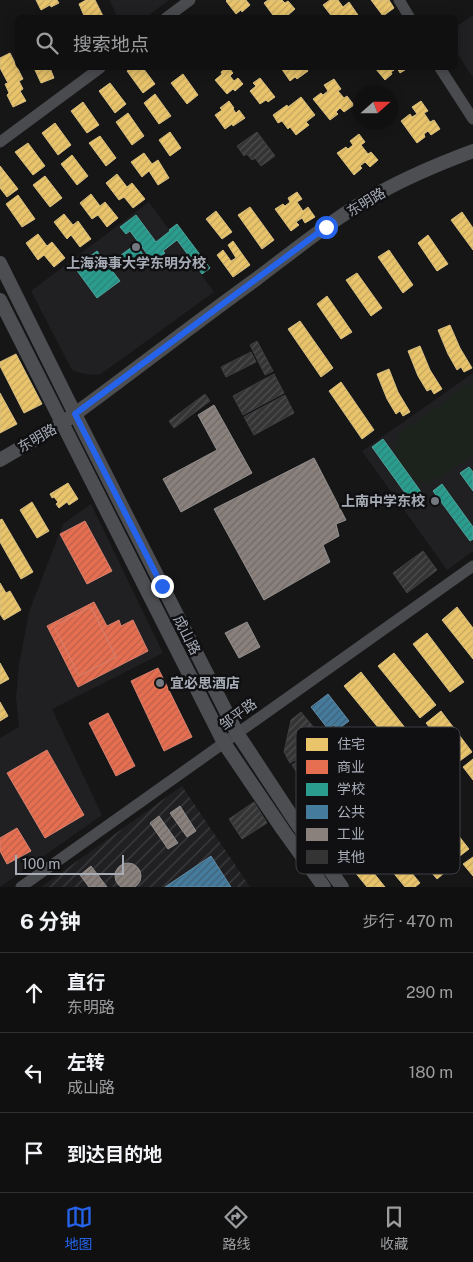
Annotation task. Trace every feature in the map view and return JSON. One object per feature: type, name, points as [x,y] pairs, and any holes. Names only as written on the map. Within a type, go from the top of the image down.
[{"type":"main road","name":"东明路","points":[[0,460],[61,424],[342,216],[397,183],[473,151]]},
{"type":"main road","name":"成山路","points":[[0,263],[237,733],[296,822]]},
{"type":"main road","name":"成山路","points":[[0,300],[61,424],[224,743],[296,848]]},
{"type":"main road","name":"成山路","points":[[315,874],[324,887]]},
{"type":"main road","name":"成山路","points":[[333,874],[342,887]]},
{"type":"street","points":[[170,15],[190,0]]},
{"type":"street","points":[[399,0],[408,15]]},
{"type":"street","points":[[0,142],[97,70]]},
{"type":"street","points":[[441,70],[473,119]]},
{"type":"street","name":"邹平路","points":[[22,887],[473,566]]},
{"type":"shaded area","points":[[109,0],[169,0],[149,15],[117,15]]},
{"type":"shaded area","points":[[473,15],[473,78],[458,54],[458,26]]},
{"type":"shaded area","name":"上海海事大学东明分校","points":[[149,202],[214,292],[101,374],[93,375],[72,370],[31,291]]},
{"type":"shaded area","name":"上南中学东校","points":[[473,373],[473,551],[447,570],[362,451]]},
{"type":"shaded area","points":[[473,381],[473,454],[439,478],[424,482],[414,479],[403,468],[396,452],[399,434]]},
{"type":"shaded area","points":[[91,504],[163,653],[52,709],[102,815],[0,887],[0,738],[19,727],[16,697],[19,665],[29,612],[63,524]]},
{"type":"shaded area","points":[[182,786],[250,887],[41,887]]},
{"type":"building: 住宅","points":[[36,0],[57,0],[59,3],[41,10]]},
{"type":"building: 住宅","points":[[86,0],[95,0],[102,15],[84,15],[79,4]]},
{"type":"building: 住宅","points":[[227,0],[246,0],[250,5],[242,12],[241,10],[236,14]]},
{"type":"building: 住宅","points":[[268,0],[282,0],[285,3],[288,1],[295,9],[288,15],[273,15],[264,3]]},
{"type":"building: 住宅","points":[[330,0],[338,0],[343,7],[349,2],[358,15],[331,15],[323,5]]},
{"type":"building: 住宅","points":[[371,0],[389,0],[394,8],[382,15]]},
{"type":"building: 住宅","points":[[10,53],[15,63],[15,70],[18,70],[23,79],[19,81],[23,89],[20,91],[26,101],[13,107],[7,95],[9,93],[5,84],[8,83],[0,68],[0,58]]},
{"type":"building: 住宅","points":[[35,70],[51,70],[54,78],[41,83]]},
{"type":"building: 住宅","points":[[144,70],[155,84],[143,93],[127,71]]},
{"type":"building: 住宅","points":[[231,70],[233,73],[230,76],[234,81],[238,78],[243,84],[235,91],[233,89],[227,94],[215,80],[222,74],[221,72]]},
{"type":"building: 住宅","points":[[282,70],[308,71],[297,79],[295,77],[290,81]]},
{"type":"building: 住宅","points":[[377,70],[394,70],[391,72],[392,74],[385,80]]},
{"type":"building: 住宅","points":[[183,74],[198,95],[187,104],[171,83]]},
{"type":"building: 住宅","points":[[260,78],[275,97],[268,102],[266,100],[260,104],[250,91],[256,86],[253,83]]},
{"type":"building: 住宅","points":[[334,79],[341,89],[338,91],[344,98],[347,96],[353,106],[344,112],[340,108],[336,112],[338,114],[330,120],[313,99],[321,93],[323,95],[328,91],[324,85]]},
{"type":"building: 住宅","points":[[110,83],[126,104],[115,113],[99,91]]},
{"type":"building: 住宅","points":[[155,94],[171,116],[159,124],[144,103]]},
{"type":"building: 住宅","points":[[301,97],[315,115],[306,122],[309,125],[296,135],[282,121],[278,123],[273,115]]},
{"type":"building: 住宅","points":[[229,101],[236,113],[239,110],[245,118],[225,129],[215,115]]},
{"type":"building: 住宅","points":[[421,101],[428,111],[424,113],[430,122],[434,120],[440,129],[431,135],[428,131],[424,134],[425,137],[417,143],[401,121],[410,114],[412,117],[417,114],[412,107]]},
{"type":"building: 住宅","points":[[83,102],[99,125],[87,133],[71,111]]},
{"type":"building: 住宅","points":[[128,113],[144,136],[132,145],[116,122]]},
{"type":"building: 住宅","points":[[55,123],[71,145],[58,155],[42,133]]},
{"type":"building: 住宅","points":[[170,132],[181,148],[170,156],[159,140]]},
{"type":"building: 住宅","points":[[359,134],[365,142],[361,145],[368,154],[371,152],[378,160],[370,167],[365,162],[360,166],[362,168],[354,175],[337,153],[353,145],[350,141]]},
{"type":"building: 住宅","points":[[100,136],[116,158],[106,166],[89,143]]},
{"type":"building: 住宅","points":[[28,143],[45,166],[33,175],[15,152]]},
{"type":"building: 住宅","points":[[144,153],[152,164],[158,160],[169,178],[158,185],[149,171],[142,177],[131,162]]},
{"type":"building: 住宅","points":[[72,155],[88,176],[77,185],[61,164]]},
{"type":"building: 住宅","points":[[0,166],[18,189],[7,197],[0,188]]},
{"type":"building: 住宅","points":[[117,174],[127,187],[132,183],[145,199],[133,208],[124,197],[119,200],[106,183]]},
{"type":"building: 住宅","points":[[45,176],[62,198],[50,207],[33,185]]},
{"type":"building: 住宅","points":[[297,192],[302,199],[297,202],[303,211],[308,207],[315,217],[305,223],[302,218],[296,222],[299,225],[291,231],[275,209],[283,204],[285,206],[290,202],[288,198]]},
{"type":"building: 住宅","points":[[91,194],[100,206],[105,202],[118,218],[107,227],[98,215],[92,219],[80,203]]},
{"type":"building: 住宅","points":[[18,195],[35,219],[22,227],[6,204]]},
{"type":"building: 住宅","points":[[250,207],[274,240],[262,249],[238,215]]},
{"type":"building: 住宅","points":[[216,211],[232,232],[222,239],[206,219]]},
{"type":"building: 住宅","points":[[462,212],[473,228],[473,250],[451,220]]},
{"type":"building: 住宅","points":[[64,214],[73,225],[78,221],[91,239],[80,247],[71,235],[67,239],[54,222]]},
{"type":"building: 住宅","points":[[38,234],[47,246],[52,242],[65,258],[54,267],[44,255],[38,260],[26,243]]},
{"type":"building: 住宅","points":[[428,235],[448,264],[437,271],[418,243]]},
{"type":"building: 住宅","points":[[233,241],[250,265],[233,277],[217,255],[223,250],[231,261],[236,258],[228,245]]},
{"type":"building: 住宅","points":[[389,250],[413,285],[403,293],[378,257]]},
{"type":"building: 住宅","points":[[357,273],[382,308],[371,316],[346,280]]},
{"type":"building: 住宅","points":[[327,296],[352,332],[341,339],[317,304]]},
{"type":"building: 住宅","points":[[300,321],[333,368],[321,377],[288,329]]},
{"type":"building: 住宅","points":[[450,325],[460,348],[472,368],[464,372],[461,367],[457,370],[438,330]]},
{"type":"building: 住宅","points":[[420,346],[430,370],[442,389],[434,394],[431,389],[427,391],[418,376],[408,351]]},
{"type":"building: 住宅","points":[[16,354],[42,404],[24,413],[0,366],[0,362]]},
{"type":"building: 住宅","points":[[389,369],[398,392],[410,412],[403,416],[400,411],[396,414],[387,399],[377,374]]},
{"type":"building: 住宅","points":[[341,382],[374,430],[362,439],[329,391]]},
{"type":"building: 住宅","points":[[0,393],[17,424],[0,433]]},
{"type":"building: 住宅","points":[[68,483],[78,499],[69,505],[67,502],[59,508],[56,504],[58,502],[50,494]]},
{"type":"building: 住宅","points":[[32,502],[49,531],[37,538],[20,510]]},
{"type":"building: 住宅","points":[[2,519],[33,572],[21,579],[0,542],[0,520]]},
{"type":"building: 住宅","points":[[0,583],[6,593],[10,591],[21,610],[4,620],[0,614]]},
{"type":"building: 住宅","points":[[457,607],[473,628],[473,659],[442,620]]},
{"type":"building: 住宅","points":[[427,633],[464,682],[450,692],[413,644]]},
{"type":"building: 住宅","points":[[394,653],[436,705],[420,718],[378,666]]},
{"type":"building: 住宅","points":[[0,663],[9,679],[0,684]]},
{"type":"building: 住宅","points":[[361,672],[404,727],[378,727],[344,686]]},
{"type":"building: 住宅","points":[[0,702],[8,716],[0,721]]},
{"type":"building: 住宅","points":[[441,711],[453,727],[429,727],[426,723]]},
{"type":"building: 住宅","points":[[460,736],[472,752],[460,761]]},
{"type":"building: 住宅","points":[[473,759],[473,780],[463,767]]},
{"type":"building: 住宅","points":[[460,838],[469,849],[460,856]]},
{"type":"building: 住宅","points":[[473,857],[473,876],[463,864]]},
{"type":"building: 住宅","points":[[356,874],[375,874],[385,887],[367,887]]},
{"type":"building: 住宅","points":[[394,874],[413,874],[420,883],[415,887],[405,887]]},
{"type":"building: 住宅","points":[[433,874],[443,874],[437,879]]},
{"type":"building: 商业","points":[[85,521],[112,571],[87,584],[60,534]]},
{"type":"building: 商业","points":[[94,602],[107,626],[119,620],[121,626],[133,620],[148,651],[78,687],[47,626]]},
{"type":"building: 商业","points":[[91,607],[116,657],[79,676],[54,626]]},
{"type":"building: 商业","points":[[158,668],[192,737],[164,751],[131,681]]},
{"type":"building: 商业","points":[[108,713],[135,766],[116,776],[89,723]]},
{"type":"building: 商业","points":[[47,750],[84,815],[45,838],[7,773]]},
{"type":"building: 商业","points":[[17,828],[31,851],[7,864],[0,851],[0,838]]},
{"type":"building: 学校","points":[[136,215],[156,242],[177,224],[210,268],[202,274],[177,240],[153,262],[130,231],[126,234],[120,227]]},
{"type":"building: 学校","points":[[136,244],[144,256],[130,267],[121,255]]},
{"type":"building: 学校","points":[[97,251],[120,281],[97,298],[75,268]]},
{"type":"building: 学校","points":[[383,439],[424,496],[413,504],[372,447]]},
{"type":"building: 学校","points":[[469,467],[473,472],[473,491],[460,473]]},
{"type":"building: 学校","points":[[442,484],[473,527],[473,539],[470,541],[433,491]]},
{"type":"building: 公共","points":[[328,694],[349,721],[341,727],[335,727],[334,725],[326,727],[311,707]]},
{"type":"building: 公共","points":[[211,856],[231,887],[165,887]]},
{"type":"building: 工业","points":[[214,405],[252,473],[181,512],[163,479],[217,450],[198,415]]},
{"type":"building: 工业","points":[[314,458],[346,520],[336,524],[339,536],[323,545],[330,562],[264,600],[214,509]]},
{"type":"building: 工业","points":[[247,622],[260,647],[239,658],[225,633]]},
{"type":"building: 工业","points":[[180,806],[196,831],[187,837],[170,813]]},
{"type":"building: 工业","points":[[159,816],[178,843],[168,849],[150,823]]},
{"type":"building: 工业","points":[[123,864],[133,864],[140,871],[140,881],[134,887],[122,887],[116,881],[116,871]]},
{"type":"building: 工业","points":[[91,866],[107,887],[89,887],[80,875]]},
{"type":"building: 其他","points":[[257,132],[275,156],[261,166],[255,158],[252,160],[247,154],[244,156],[237,146]]},
{"type":"building: 其他","points":[[257,341],[273,371],[265,375],[250,345]]},
{"type":"building: 其他","points":[[251,352],[256,362],[226,377],[221,367]]},
{"type":"building: 其他","points":[[274,374],[284,393],[243,415],[233,396]]},
{"type":"building: 其他","points":[[205,394],[210,401],[174,428],[169,421]]},
{"type":"building: 其他","points":[[285,395],[294,413],[254,435],[244,417]]},
{"type":"building: 其他","points":[[423,551],[437,570],[407,593],[393,573]]},
{"type":"building: 其他","points":[[301,712],[313,727],[296,727],[296,760],[290,763],[284,752],[291,720]]},
{"type":"building: 其他","points":[[296,763],[296,771],[292,765]]},
{"type":"building: 其他","points":[[254,802],[267,823],[242,839],[229,819]]},
{"type":"place","name":"上海海事大学东明分校","points":[[136,247]]},
{"type":"place","name":"上南中学东校","points":[[435,501]]},
{"type":"place","name":"宜必思酒店","points":[[160,683]]},
{"type":"route","points":[[162,586],[75,414],[326,227]]}]
